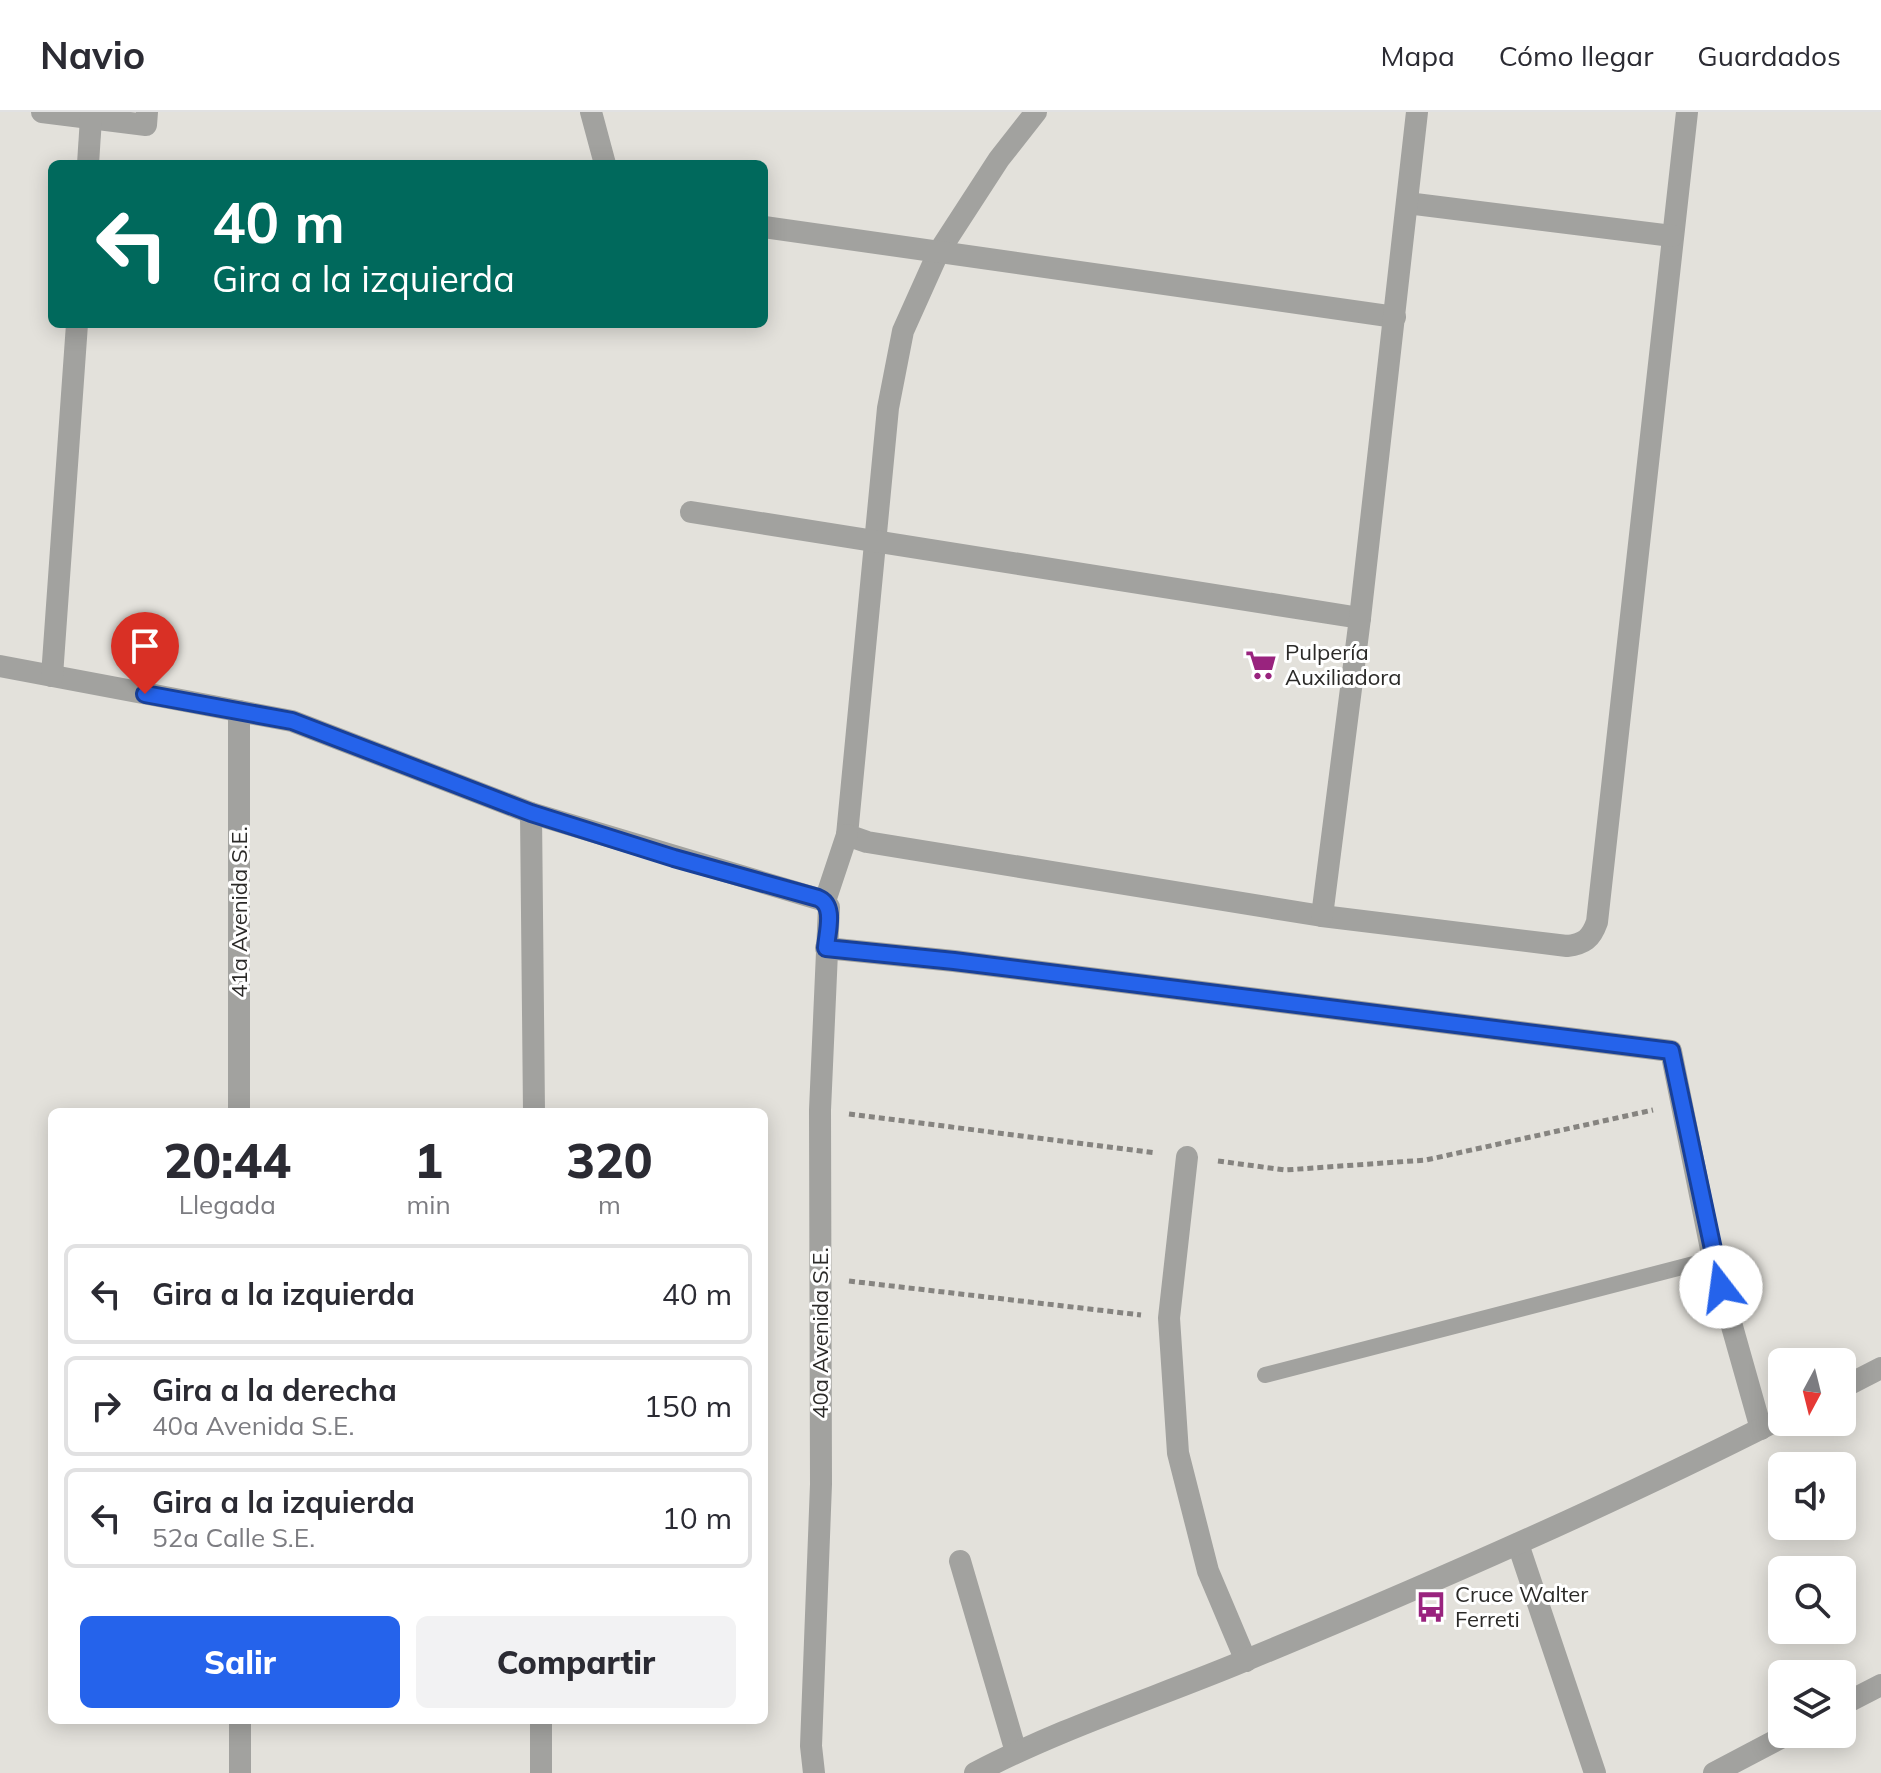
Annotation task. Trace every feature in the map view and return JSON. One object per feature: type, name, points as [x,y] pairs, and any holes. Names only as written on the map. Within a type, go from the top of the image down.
[{"type":"street","points":[[42,112],[146,125],[147,112]]},
{"type":"street","points":[[591,112],[604,160]]},
{"type":"street","points":[[0,666],[292,721],[531,813],[674,858],[822,899],[847,835],[888,408],[903,331],[938,253],[999,159],[1036,112]]},
{"type":"street","points":[[1322,916],[1360,618],[1417,112]]},
{"type":"street","points":[[847,835],[867,842],[1322,916],[1567,946],[1581,944],[1592,936],[1597,922],[1687,112]]},
{"type":"street","points":[[88,160],[91,118]]},
{"type":"street","points":[[1407,203],[1672,236]]},
{"type":"street","points":[[768,228],[1395,317]]},
{"type":"street","points":[[52,676],[77,328]]},
{"type":"street","points":[[691,512],[1360,618]]},
{"type":"street","name":"41a Avenida S.E.","points":[[239,711],[239,1108]]},
{"type":"street","points":[[531,813],[534,1108]]},
{"type":"street","name":"40a Avenida S.E.","points":[[814,1773],[811,1746],[821,1484],[820,1110],[829,907],[822,899]]},
{"type":"street","points":[[826,948],[954,961],[1671,1051],[1713,1259],[1761,1429]]},
{"type":"street","points":[[1187,1157],[1169,1318],[1178,1453],[1208,1571],[1246,1661]]},
{"type":"street","points":[[1856,1381],[1881,1368]]},
{"type":"street","points":[[975,1773],[1016,1752],[1246,1661],[1518,1544],[1768,1425]]},
{"type":"street","points":[[1518,1544],[1595,1773]]},
{"type":"street","points":[[960,1561],[1016,1752]]},
{"type":"street","points":[[1856,1698],[1881,1685]]},
{"type":"street","points":[[240,1724],[240,1773]]},
{"type":"street","points":[[541,1724],[541,1773]]},
{"type":"street","points":[[1714,1773],[1768,1745]]},
{"type":"lane","points":[[1265,1375],[1713,1259]]},
{"type":"path","points":[[820,1110],[1285,1170],[1426,1160],[1682,1104]]},
{"type":"path","points":[[820,1278],[1169,1318]]},
{"type":"place","name":"Pulpería Auxiliadora","points":[[1261,665]]},
{"type":"place","name":"Cruce Walter Ferreti","points":[[1431,1607]]},
{"type":"route","points":[[145,694],[292,721],[531,813],[674,858],[818,898],[829,907],[826,948],[954,961],[1671,1051],[1721,1287]]}]
